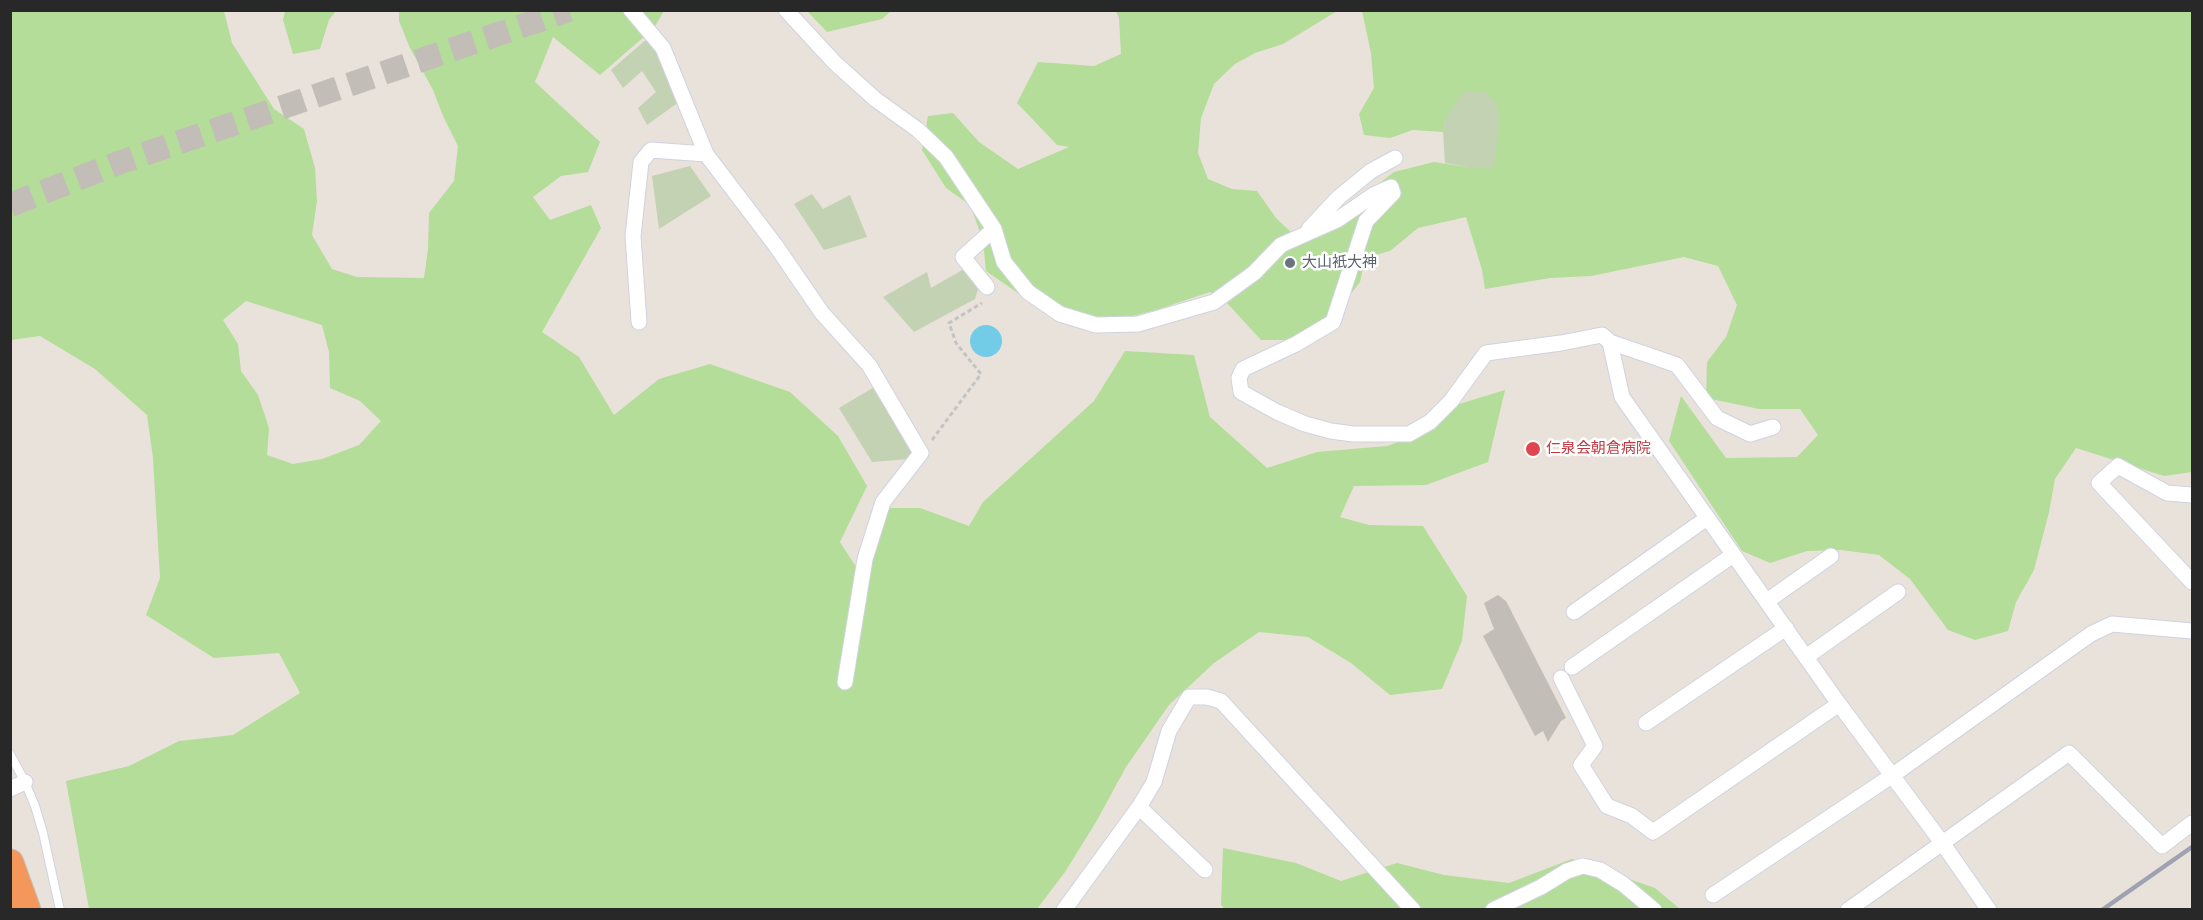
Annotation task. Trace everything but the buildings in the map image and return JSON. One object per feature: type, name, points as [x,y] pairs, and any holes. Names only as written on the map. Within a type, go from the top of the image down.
[{"type":"highway","points":[[10,863],[27,909]]},
{"type":"street","points":[[631,10],[663,48],[706,154],[776,246],[822,313],[869,365],[921,453],[883,502],[865,559],[845,682]]},
{"type":"street","points":[[786,10],[835,63],[875,99],[918,130],[946,157],[994,229],[1004,262],[1028,292],[1060,314],[1096,325],[1138,324],[1214,302],[1254,273],[1281,245],[1337,220],[1375,194],[1391,187],[1393,193],[1366,221],[1334,322],[1296,344],[1243,369],[1239,378],[1241,392],[1276,412],[1305,424],[1331,431],[1353,434],[1410,434],[1430,422],[1451,401],[1486,353],[1602,335],[1610,342],[1677,365],[1717,418],[1750,434],[1773,427]]},
{"type":"street","points":[[639,322],[633,236],[641,162],[651,150],[706,154]]},
{"type":"street","points":[[1302,236],[1363,177],[1395,158]]},
{"type":"street","points":[[987,287],[963,257],[994,229]]},
{"type":"street","points":[[1610,342],[1622,397],[1839,704],[1989,909]]},
{"type":"street","points":[[2193,495],[2167,493],[2118,466],[2100,483],[2193,582]]},
{"type":"street","points":[[1574,612],[1707,518]]},
{"type":"street","points":[[1572,667],[1733,555]]},
{"type":"street","points":[[1767,601],[1832,556]]},
{"type":"street","points":[[1806,657],[1898,592]]},
{"type":"street","points":[[1713,895],[1893,775],[2091,634],[2112,624],[2193,631]]},
{"type":"street","points":[[1646,723],[1786,627]]},
{"type":"street","points":[[1561,678],[1595,746],[1581,765],[1607,806],[1632,816],[1653,832],[1839,704]]},
{"type":"street","points":[[1064,909],[1139,807],[1154,782],[1169,731],[1189,697],[1221,700],[1413,909]]},
{"type":"street","points":[[1848,909],[2069,753],[2162,846],[2193,823]]},
{"type":"street","points":[[10,789],[26,782]]},
{"type":"street","points":[[1139,807],[1205,870]]},
{"type":"street","points":[[1493,909],[1541,887],[1567,871],[1583,866],[1608,874],[1654,909]]},
{"type":"lane","points":[[10,754],[26,782],[43,833],[60,909]]},
{"type":"path","points":[[921,453],[981,374],[956,343],[949,324],[983,303],[987,287]]},
{"type":"green space","points":[[10,11],[224,11],[232,43],[274,109],[304,129],[315,168],[317,201],[312,235],[332,269],[357,277],[424,278],[429,213],[454,181],[458,146],[433,90],[410,48],[399,21],[399,11],[664,11],[654,28],[600,75],[553,37],[535,82],[600,142],[588,172],[561,176],[533,197],[550,220],[591,205],[601,228],[542,332],[579,357],[614,415],[659,379],[710,364],[790,392],[838,436],[867,486],[840,542],[858,570],[888,508],[920,508],[969,526],[983,502],[1094,401],[1125,351],[1194,355],[1210,417],[1267,468],[1317,452],[1387,446],[1430,431],[1459,404],[1505,390],[1488,462],[1426,485],[1354,486],[1340,517],[1369,525],[1423,526],[1467,596],[1462,641],[1442,689],[1390,695],[1351,663],[1308,637],[1259,632],[1214,663],[1169,705],[1126,767],[1065,872],[1037,909],[89,909],[66,781],[129,766],[179,741],[233,735],[300,693],[279,653],[214,658],[146,615],[160,578],[153,458],[147,415],[95,369],[40,336],[11,340]],"holes":[[[246,301],[322,325],[329,352],[330,388],[360,401],[381,421],[359,445],[322,459],[293,464],[267,455],[269,428],[258,395],[241,371],[238,344],[223,320]]]},
{"type":"green space","points":[[285,11],[336,11],[329,20],[320,49],[293,54],[283,20]]},
{"type":"green space","points":[[807,11],[891,11],[882,19],[827,32]]},
{"type":"green space","points":[[1116,11],[1337,11],[1283,44],[1255,53],[1235,64],[1214,84],[1201,118],[1198,153],[1208,179],[1232,189],[1257,191],[1276,218],[1294,235],[1359,199],[1394,172],[1434,162],[1467,167],[1445,119],[1443,132],[1413,130],[1390,138],[1364,135],[1359,114],[1374,88],[1371,53],[1362,11],[2192,11],[2192,472],[2164,476],[2076,448],[2055,479],[2034,570],[2016,602],[2008,631],[1975,640],[1948,630],[1910,579],[1879,555],[1841,550],[1807,551],[1770,563],[1742,551],[1669,441],[1681,396],[1726,458],[1797,457],[1818,435],[1800,409],[1759,409],[1706,398],[1707,362],[1726,337],[1737,305],[1718,266],[1684,257],[1591,276],[1550,278],[1485,289],[1482,270],[1466,217],[1418,228],[1390,251],[1365,258],[1360,282],[1331,319],[1292,340],[1261,340],[1227,303],[1210,292],[1153,311],[1103,323],[1051,316],[986,271],[983,240],[970,205],[946,188],[922,150],[928,116],[953,113],[979,142],[1018,169],[1069,147],[1057,145],[1017,103],[1038,62],[1094,66],[1121,54],[1119,18]]},
{"type":"green space","points":[[648,38],[662,51],[683,99],[647,125],[638,108],[656,92],[642,71],[623,88],[611,70]]},
{"type":"green space","points":[[1463,92],[1485,92],[1498,106],[1499,128],[1494,167],[1467,167],[1445,163],[1443,132],[1445,119]]},
{"type":"green space","points":[[690,166],[711,196],[659,229],[652,176]]},
{"type":"green space","points":[[812,194],[823,209],[850,195],[867,237],[824,250],[794,204]]},
{"type":"green space","points":[[964,269],[978,289],[975,299],[914,332],[883,297],[927,272],[931,288]]},
{"type":"green space","points":[[876,386],[916,454],[910,459],[872,462],[839,408]]},
{"type":"green space","points":[[1223,848],[1296,863],[1341,881],[1397,863],[1444,875],[1509,883],[1572,859],[1655,888],[1680,909],[1226,910],[1221,905]]},
{"type":"water","points":[[986,325],[997,330],[1002,341],[997,352],[986,357],[975,352],[970,341],[975,330]]},
{"type":"tunnel","points":[[10,205],[118,163],[569,10]]},
{"type":"railway","points":[[2102,910],[2192,847]]},
{"type":"place","name":"大山衹大神","points":[[1290,263]]},
{"type":"place","name":"仁泉会朝倉病院","points":[[1533,449]]}]
